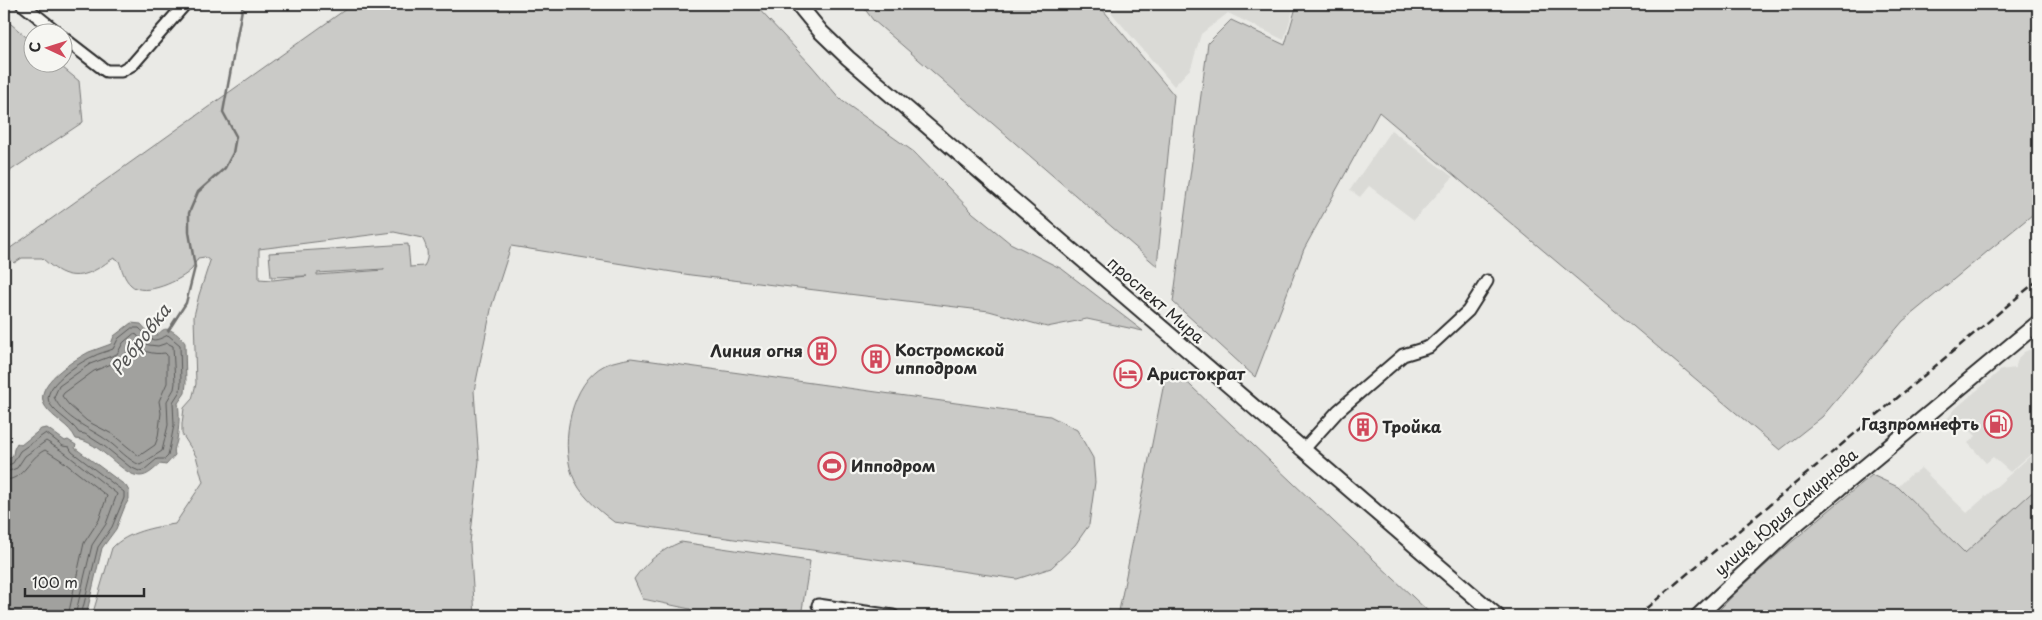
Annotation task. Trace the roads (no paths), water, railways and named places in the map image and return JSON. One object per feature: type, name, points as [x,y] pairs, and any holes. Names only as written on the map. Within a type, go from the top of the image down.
[{"type":"main road","name":"проспект Мира","points":[[798,4],[821,32],[848,58],[1497,616]]},
{"type":"main road","name":"улица Юрия Смирнова","points":[[1698,616],[1795,525],[2038,323]]},
{"type":"street","points":[[22,4],[44,22]]},
{"type":"street","points":[[72,45],[100,68],[106,71],[121,71],[133,64],[185,4]]},
{"type":"street","points":[[1304,449],[1338,412],[1403,354],[1429,347],[1468,311],[1487,281]]},
{"type":"street","points":[[818,605],[892,616]]},
{"type":"water","points":[[131,323],[141,324],[149,333],[157,335],[166,329],[172,331],[185,343],[186,383],[185,393],[178,403],[179,421],[174,449],[175,455],[166,465],[160,464],[143,476],[126,471],[94,446],[76,439],[69,429],[48,411],[43,398],[44,390],[56,374],[89,352],[111,344],[114,336]]},
{"type":"water","points":[[47,428],[65,441],[68,440],[76,445],[75,448],[126,486],[129,491],[129,499],[116,529],[102,548],[86,616],[4,616],[4,469],[6,461],[13,455],[17,443],[21,445],[41,429]]},
{"type":"waterway","name":"Ребровка","points":[[168,331],[186,303],[195,267],[189,232],[189,213],[198,192],[225,168],[233,153],[236,136],[223,112],[243,4]]},
{"type":"railway","points":[[1637,616],[2038,280]]},
{"type":"place","name":"Линия огня","points":[[822,351]]},
{"type":"place","name":"Костромской ипподром","points":[[876,359]]},
{"type":"place","name":"Аристократ","points":[[1128,374]]},
{"type":"place","name":"Газпромнефть","points":[[1998,424]]},
{"type":"place","name":"Тройка","points":[[1363,427]]},
{"type":"place","name":"Ипподром","points":[[832,466]]}]
